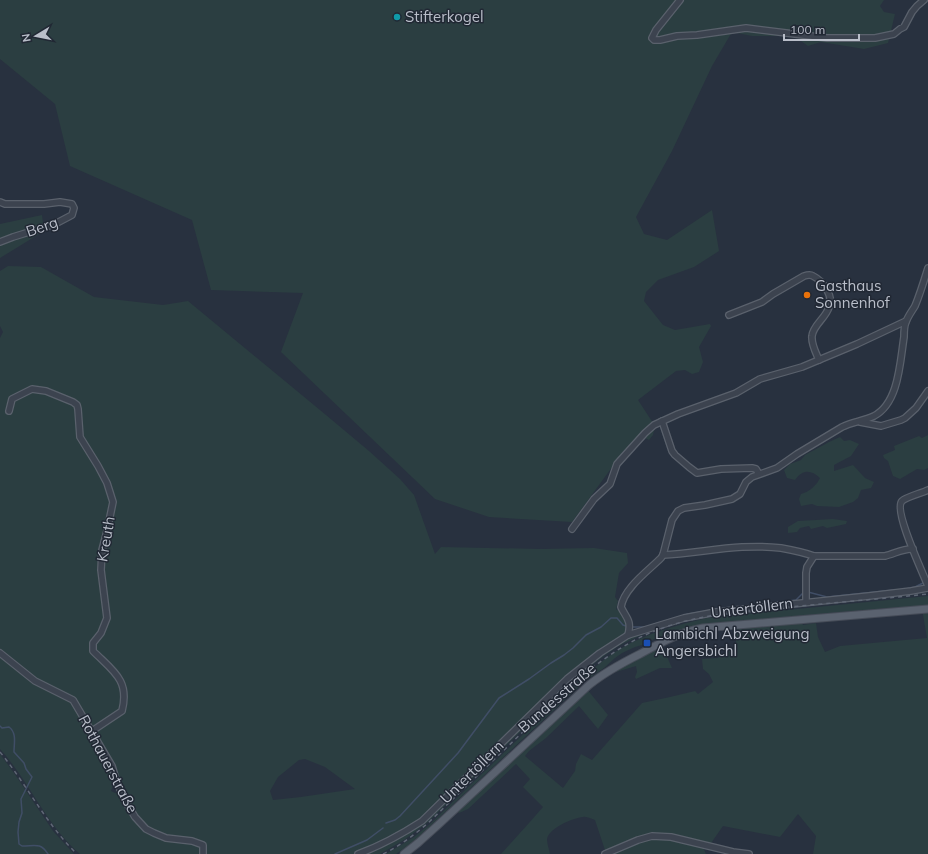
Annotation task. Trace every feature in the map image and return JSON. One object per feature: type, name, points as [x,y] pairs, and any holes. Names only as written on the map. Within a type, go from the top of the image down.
[{"type":"main road","name":"Bundesstraße","points":[[404,854],[438,825],[589,684],[611,669],[671,637],[703,628],[928,609]]},
{"type":"street","points":[[680,0],[656,30],[652,38],[654,40],[746,28],[827,38],[875,38],[894,34],[904,27],[912,12],[924,0]]},
{"type":"street","name":"Berg","points":[[0,202],[4,204],[28,205],[60,202],[72,204],[74,208],[72,215],[55,224],[0,242]]},
{"type":"street","points":[[628,635],[628,618],[621,607],[623,599],[637,580],[663,555],[672,520],[678,511],[684,508],[732,499],[742,491],[748,480],[752,477],[777,468],[842,427],[848,424],[860,422],[884,409],[895,388],[906,321],[926,284],[928,268]]},
{"type":"street","points":[[729,315],[762,302],[804,276],[813,276],[824,286],[829,295],[830,301],[826,314],[812,334],[812,342],[819,360]]},
{"type":"street","points":[[572,529],[594,499],[610,484],[617,464],[654,425],[678,414],[736,393],[760,379],[802,367],[819,360],[878,335],[906,321]]},
{"type":"street","name":"Kreuth","points":[[9,411],[12,398],[32,389],[46,391],[77,405],[80,437],[107,483],[113,502],[101,557],[101,570],[107,618],[101,633],[93,643],[93,652],[111,668],[121,680],[125,693],[124,704],[122,711],[92,731]]},
{"type":"street","points":[[860,422],[881,426],[901,420],[916,408],[928,391]]},
{"type":"street","points":[[662,421],[672,451],[693,471],[700,473],[721,469],[752,468],[756,469],[759,474]]},
{"type":"street","points":[[928,490],[905,499],[902,501],[900,506],[904,529],[928,587]]},
{"type":"street","points":[[663,555],[761,547],[780,548],[814,556],[884,556],[907,549],[913,549]]},
{"type":"street","points":[[806,602],[807,567],[814,556]]},
{"type":"street","name":"Untertöllern","points":[[358,854],[392,840],[426,817],[567,679],[595,656],[628,635],[698,614],[890,594],[928,587]]},
{"type":"street","name":"Rothauerstraße","points":[[0,653],[35,681],[73,700],[112,766],[117,783],[126,802],[146,829],[159,836],[192,841],[203,845],[203,854]]},
{"type":"street","points":[[605,854],[652,836],[671,837],[733,852],[749,854]]},
{"type":"street","points":[[714,847],[722,854]]},
{"type":"shaded area","points":[[0,0],[884,0],[880,6],[884,12],[895,14],[888,43],[864,49],[821,42],[808,46],[801,41],[799,32],[782,36],[752,36],[732,32],[712,66],[672,151],[636,217],[644,234],[667,240],[712,210],[719,251],[694,267],[658,280],[646,292],[644,301],[663,325],[675,330],[710,324],[711,326],[699,347],[703,362],[699,372],[692,374],[685,370],[676,371],[638,400],[655,426],[653,435],[649,440],[643,437],[618,459],[572,522],[489,517],[435,499],[281,352],[303,293],[211,290],[192,220],[70,166],[55,104],[0,59]]},
{"type":"shaded area","points":[[42,215],[44,231],[0,258],[0,224]]},
{"type":"shaded area","points":[[8,266],[41,267],[94,297],[163,305],[188,301],[369,451],[400,479],[414,495],[435,554],[441,547],[541,549],[594,548],[627,553],[628,563],[619,573],[615,597],[618,601],[616,610],[621,607],[628,618],[628,634],[648,632],[617,647],[569,684],[428,822],[404,840],[380,854],[80,854],[57,830],[20,775],[0,749],[0,338],[3,332],[0,326],[0,271]],"holes":[[[305,759],[325,767],[355,789],[273,800],[270,791],[278,777],[299,760]],[[117,784],[135,812],[146,824],[159,833],[183,840],[166,840],[156,838],[142,828],[136,822],[118,792],[115,793],[111,791],[113,785]]]},
{"type":"shaded area","points":[[928,435],[928,468],[924,470],[917,469],[900,479],[893,476],[888,461],[883,455],[895,450],[894,446],[919,436],[922,438]]},
{"type":"shaded area","points":[[840,437],[844,441],[850,440],[859,444],[851,456],[834,465],[834,471],[853,465],[865,478],[874,482],[871,488],[861,490],[858,498],[853,502],[839,507],[817,506],[812,504],[801,506],[799,499],[801,494],[812,488],[820,478],[813,473],[804,472],[795,480],[787,478],[784,470],[790,464],[801,460],[805,455]]},
{"type":"shaded area","points":[[833,519],[847,521],[846,524],[827,528],[823,526],[811,529],[809,526],[800,528],[797,532],[788,533],[788,527],[798,521]]},
{"type":"shaded area","points":[[928,596],[928,605],[926,606],[794,616],[692,627],[656,638],[622,653],[585,681],[412,843],[396,854],[386,854],[414,837],[430,824],[572,687],[607,657],[630,643],[662,630],[707,618]]},
{"type":"shaded area","points":[[922,609],[928,609],[928,854],[813,854],[816,836],[798,814],[780,837],[723,826],[709,846],[702,845],[706,854],[605,854],[606,853],[595,820],[584,817],[568,822],[552,831],[547,839],[550,854],[501,854],[543,807],[523,787],[530,779],[516,764],[468,809],[459,813],[454,810],[586,688],[608,715],[598,729],[579,706],[525,756],[563,788],[575,771],[576,764],[581,754],[592,760],[642,703],[695,691],[698,694],[713,682],[709,674],[703,669],[702,659],[718,658],[725,652],[736,649],[736,625],[801,619],[803,625],[816,623],[818,637],[825,652],[840,646],[927,638]]},
{"type":"shaded area","points":[[661,643],[672,668],[660,668],[636,679],[636,666],[603,674]]},
{"type":"shaded area","points":[[0,754],[53,831],[74,854],[0,854]]},
{"type":"waterway","points":[[906,589],[915,587],[925,582]]},
{"type":"waterway","points":[[808,592],[827,597],[894,590]]},
{"type":"waterway","points":[[720,609],[796,600],[803,593]]},
{"type":"waterway","points":[[632,627],[646,627],[688,614],[707,611]]},
{"type":"waterway","points":[[386,823],[395,820],[400,816],[458,753],[499,698],[564,655],[586,635],[601,627],[611,618],[617,618],[623,625],[626,626]]},
{"type":"waterway","points":[[0,726],[2,728],[9,727],[12,729],[14,738],[14,752],[24,763],[26,769],[32,777],[21,799],[22,813],[18,832],[19,844],[22,846],[40,846],[48,854]]},
{"type":"waterway","points":[[335,854],[367,840],[383,828]]},
{"type":"railway","points":[[383,854],[407,840],[428,823],[578,679],[615,652],[644,635],[685,621],[716,615],[928,594]]},
{"type":"railway","points":[[0,752],[46,817],[77,854]]},
{"type":"place","name":"Stifterkogel","points":[[397,17]]},
{"type":"place","name":"Gasthaus Sonnenhof","points":[[807,295]]},
{"type":"place","name":"Lambichl Abzweigung Angersbichl","points":[[647,643]]}]
